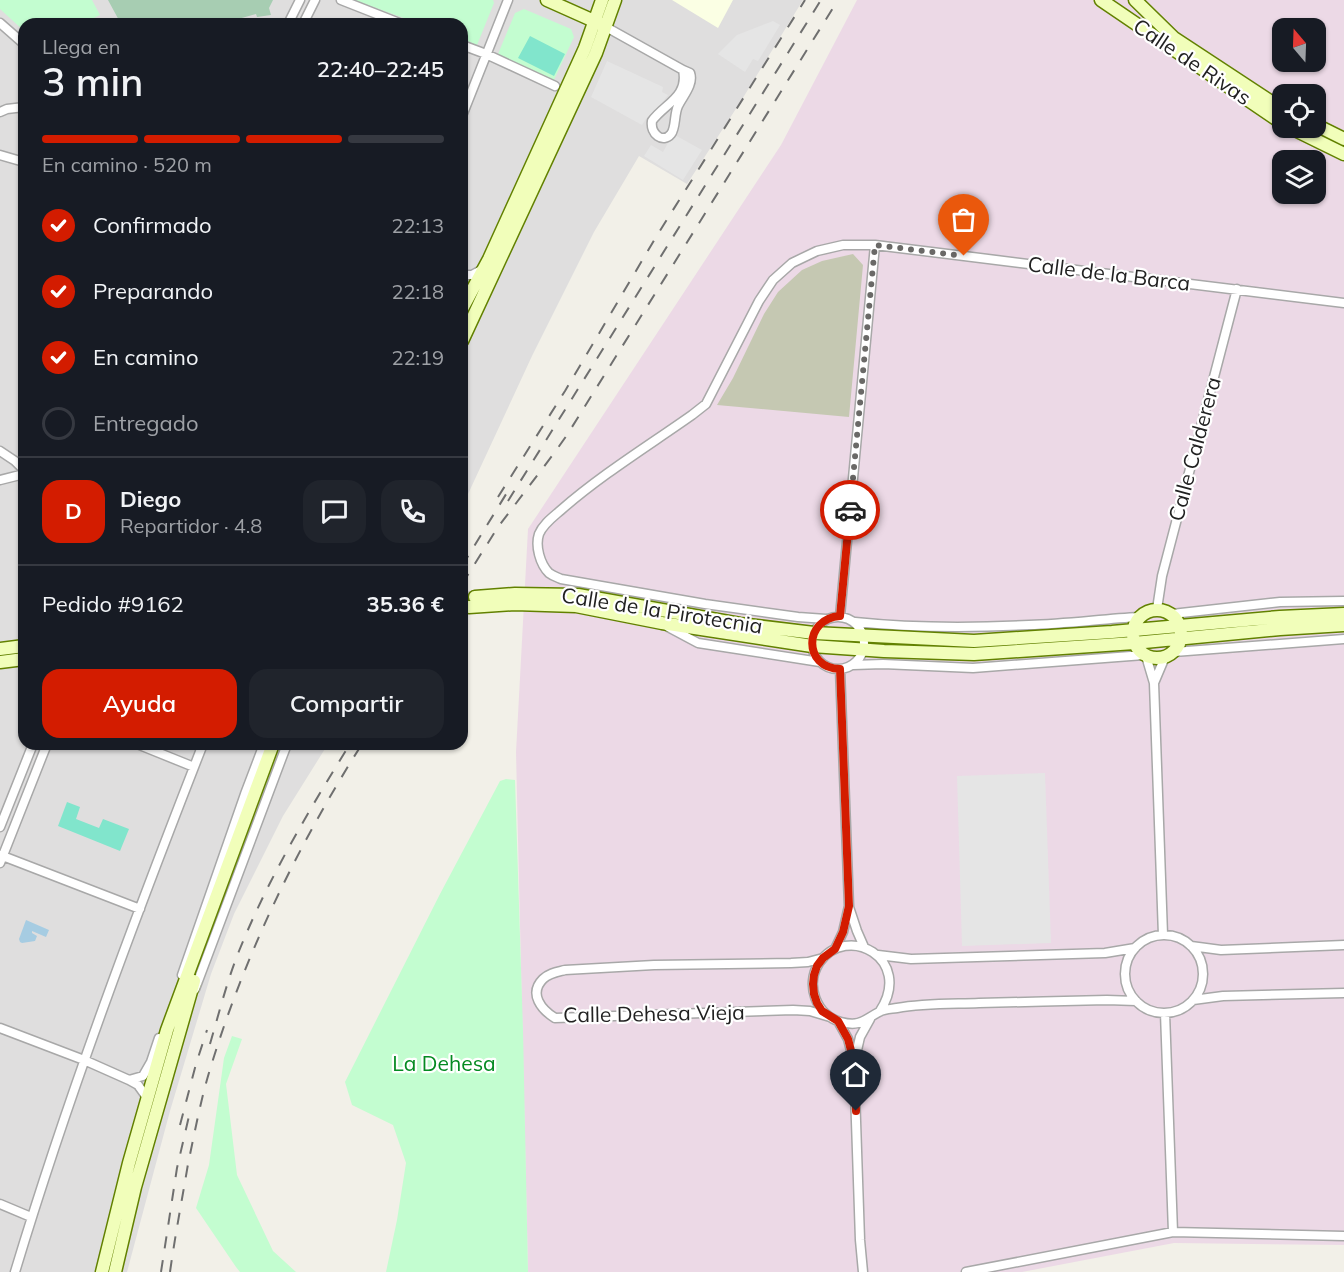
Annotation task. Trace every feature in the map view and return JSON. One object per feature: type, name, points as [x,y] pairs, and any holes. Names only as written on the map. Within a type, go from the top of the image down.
[{"type":"main road","points":[[547,0],[601,24]]},
{"type":"main road","points":[[469,328],[586,77],[601,24],[602,0]]},
{"type":"main road","points":[[468,299],[484,269],[585,48],[615,0]]},
{"type":"main road","name":"Calle de Rivas","points":[[1101,0],[1272,116]]},
{"type":"main road","name":"Calle de Rivas","points":[[1135,0],[1174,38],[1272,102]]},
{"type":"main road","points":[[1326,130],[1344,139]]},
{"type":"main road","points":[[1311,138],[1344,154]]},
{"type":"main road","name":"Calle de la Pirotecnia","points":[[1344,614],[1181,626],[1136,623],[1101,633],[974,641],[814,633],[740,624],[578,595],[515,594],[472,602],[576,606],[662,623],[812,646],[974,654],[1344,625]]},
{"type":"main road","points":[[1136,623],[1133,636],[1138,650],[1154,658],[1169,655],[1178,647],[1181,639],[1181,626],[1172,614],[1157,609]]},
{"type":"main road","name":"Calle de la Pirotecnia","points":[[1136,623],[1147,612],[1157,609]]},
{"type":"main road","points":[[0,649],[18,647]]},
{"type":"main road","points":[[0,662],[18,660]]},
{"type":"main road","points":[[102,1272],[129,1163],[148,1099],[198,968],[274,750]]},
{"type":"main road","points":[[115,1272],[172,1032]]},
{"type":"street","points":[[291,18],[300,0]]},
{"type":"street","points":[[306,18],[315,0]]},
{"type":"street","points":[[341,0],[387,18]]},
{"type":"street","points":[[468,100],[508,0]]},
{"type":"street","points":[[0,23],[18,39]]},
{"type":"street","points":[[601,24],[690,72],[691,82],[677,108],[672,133],[660,137],[654,133],[652,121],[679,94],[683,83],[683,70]]},
{"type":"street","points":[[468,47],[555,86]]},
{"type":"street","points":[[0,112],[18,108]]},
{"type":"street","points":[[0,155],[18,160]]},
{"type":"street","name":"Calle de la Barca","points":[[579,583],[551,574],[540,558],[539,534],[547,523],[580,493],[706,404],[759,301],[773,280],[792,263],[817,251],[843,245],[875,245],[1344,303]]},
{"type":"street","points":[[840,616],[875,245]]},
{"type":"street","points":[[468,276],[484,269]]},
{"type":"street","name":"Calle Calderera","points":[[1157,609],[1162,576],[1237,289]]},
{"type":"street","points":[[0,450],[18,465]]},
{"type":"street","points":[[0,480],[18,474]]},
{"type":"street","name":"Calle de la Pirotecnia","points":[[579,583],[798,617],[826,619],[840,616],[855,622],[892,626],[976,627],[1136,623]]},
{"type":"street","points":[[1172,614],[1280,602],[1344,601]]},
{"type":"street","points":[[820,662],[812,646],[814,633],[826,619]]},
{"type":"street","points":[[853,665],[860,658],[865,642],[861,628],[855,622]]},
{"type":"street","name":"Calle de la Pirotecnia","points":[[662,623],[698,644],[820,662],[830,668],[840,669]]},
{"type":"street","points":[[1154,683],[1169,655],[1344,639]]},
{"type":"street","points":[[835,949],[843,932],[849,906],[840,669],[853,665],[973,668],[1145,655],[1154,683],[1163,935]]},
{"type":"street","points":[[0,827],[31,750]]},
{"type":"street","points":[[45,750],[1,858],[140,909]]},
{"type":"street","points":[[152,750],[194,767]]},
{"type":"street","points":[[15,1272],[84,1060],[201,750]]},
{"type":"street","points":[[129,1080],[143,1076],[151,1062],[162,1028],[170,1017],[185,963],[262,750]]},
{"type":"street","points":[[172,1032],[285,750]]},
{"type":"street","points":[[849,906],[864,947]]},
{"type":"street","points":[[1163,935],[1173,936],[1191,946],[1203,967],[1200,990],[1193,1000],[1185,1007],[1165,1013],[1144,1008],[1129,992],[1126,981],[1125,969],[1136,948],[1143,941],[1163,935]]},
{"type":"street","points":[[1191,946],[1221,950],[1344,945]]},
{"type":"street","points":[[878,955],[890,976],[887,1000],[880,1011],[860,1023],[849,1023],[834,1019],[822,1011],[814,994],[813,984],[817,966],[835,949],[844,946],[864,947],[878,955],[911,959],[1105,953],[1136,948]]},
{"type":"street","name":"Calle Dehesa Vieja","points":[[823,958],[791,963],[654,964],[565,970],[553,973],[542,980],[537,995],[540,1005],[555,1018],[793,1010],[810,1011],[834,1019]]},
{"type":"street","points":[[1193,1000],[1223,996],[1344,993]]},
{"type":"street","points":[[880,1011],[913,1005],[1136,1001]]},
{"type":"street","points":[[1165,1013],[1173,1232]]},
{"type":"street","points":[[170,1017],[172,1032]]},
{"type":"street","points":[[834,1019],[848,1039],[854,1062],[862,1271]]},
{"type":"street","points":[[854,1062],[860,1037],[870,1019]]},
{"type":"street","points":[[0,1028],[129,1080],[138,1085],[148,1099]]},
{"type":"street","points":[[0,1204],[32,1216]]},
{"type":"street","points":[[966,1272],[1173,1232],[1344,1236]]},
{"type":"shaded area","points":[[0,0],[602,0],[596,21],[606,27],[615,0],[803,0],[687,184],[639,156],[594,232],[532,356],[468,494],[468,18],[18,18],[18,750],[324,750],[283,816],[234,914],[211,974],[170,1111],[127,1272],[0,1272]]},
{"type":"shaded area","points":[[108,0],[273,0],[269,8],[271,15],[257,17],[256,14],[242,18],[118,18]]},
{"type":"shaded area","points":[[672,0],[733,0],[718,28]]},
{"type":"shaded area","points":[[857,0],[1344,0],[1344,1245],[1174,1243],[1022,1272],[528,1272],[516,752],[528,529],[781,145]]},
{"type":"shaded area","points":[[773,21],[780,25],[758,61],[753,59],[745,72],[718,54],[737,35]]},
{"type":"shaded area","points":[[607,61],[663,87],[662,92],[668,95],[642,125],[591,97]]},
{"type":"shaded area","points":[[673,134],[702,150],[683,180],[644,156],[651,145],[663,152]]},
{"type":"shaded area","points":[[853,254],[863,265],[849,417],[717,405],[733,378],[764,314],[778,292],[802,270],[822,261]]},
{"type":"shaded area","points":[[1045,773],[1051,943],[962,946],[957,776]]},
{"type":"green space","points":[[0,0],[92,0],[100,15],[94,18],[18,18],[18,26],[0,9]]},
{"type":"green space","points":[[354,0],[493,0],[494,3],[477,45],[468,41],[468,18],[404,18]]},
{"type":"green space","points":[[524,9],[571,29],[574,37],[553,82],[498,54],[515,13]]},
{"type":"green space","points":[[530,36],[565,54],[554,76],[518,58]]},
{"type":"green space","name":"La Dehesa","points":[[515,780],[528,1272],[386,1272],[406,1163],[393,1125],[352,1105],[345,1082],[500,781]]},
{"type":"green space","points":[[67,802],[80,807],[76,819],[99,828],[103,819],[129,829],[120,851],[58,826]]},
{"type":"green space","points":[[232,1036],[242,1039],[226,1084],[237,1175],[273,1251],[296,1272],[240,1272],[196,1208],[209,1165],[224,1058]]},
{"type":"water","points":[[26,920],[49,930],[46,937],[32,931],[37,936],[35,941],[20,942]]},
{"type":"tunnel","points":[[468,598],[475,597]]},
{"type":"railway","points":[[498,497],[565,391],[656,237],[805,0]]},
{"type":"railway","points":[[508,501],[821,0]]},
{"type":"railway","points":[[468,574],[498,527],[567,435],[838,0]]},
{"type":"railway","points":[[468,556],[508,491]]},
{"type":"railway","points":[[210,1044],[223,997],[250,924],[276,871],[346,750]]},
{"type":"railway","points":[[170,1272],[198,1115],[207,1078],[240,982],[295,860],[358,750]]},
{"type":"railway","points":[[180,1125],[207,1030]]},
{"type":"railway","points":[[161,1272],[177,1168],[189,1116]]},
{"type":"way so far","points":[[850,510],[875,245],[964,256]]},
{"type":"route","points":[[850,510],[840,616],[822,622],[812,639],[813,651],[820,662],[830,668],[840,669],[849,906],[843,932],[835,949],[828,953],[817,966],[813,984],[814,994],[822,1011],[838,1021],[848,1039],[854,1062],[856,1111]]}]
